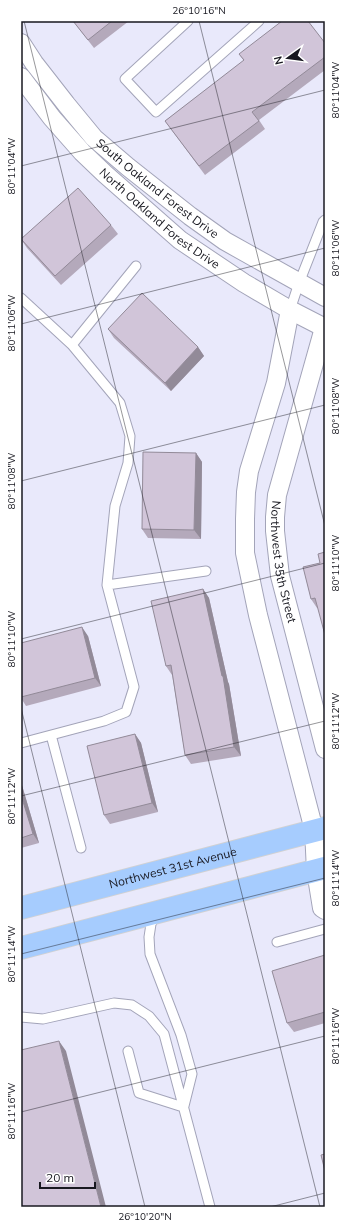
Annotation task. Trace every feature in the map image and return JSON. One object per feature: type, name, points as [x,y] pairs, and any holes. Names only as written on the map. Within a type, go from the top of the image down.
[{"type":"main road","name":"Northwest 31st Avenue","points":[[21,908],[320,829]]},
{"type":"main road","points":[[21,948],[320,870]]},
{"type":"street","name":"South Oakland Forest Drive","points":[[21,43],[34,63],[94,138],[128,167],[219,237],[325,297]]},
{"type":"street","name":"North Oakland Forest Drive","points":[[21,77],[57,124],[105,174],[180,240],[244,283],[290,310],[325,325]]},
{"type":"street","points":[[290,310],[276,383],[249,471],[246,492],[245,553],[258,615],[320,829],[322,908],[325,910]]},
{"type":"street","name":"Northwest 35th Street","points":[[325,325],[277,495],[275,531],[280,576],[325,748]]},
{"type":"lane","points":[[188,21],[125,79],[156,112],[259,21]]},
{"type":"lane","points":[[290,310],[299,283],[325,220]]},
{"type":"lane","points":[[72,345],[136,266]]},
{"type":"lane","points":[[21,298],[72,345],[120,403],[130,436],[128,463],[115,506],[107,586],[134,687],[126,712],[104,721],[21,743]]},
{"type":"lane","points":[[107,586],[206,571]]},
{"type":"lane","points":[[50,736],[81,848]]},
{"type":"lane","points":[[157,912],[151,924],[149,937],[150,954],[181,1035],[192,1074],[183,1107]]},
{"type":"lane","points":[[277,942],[325,929]]},
{"type":"lane","points":[[21,1017],[43,1019],[114,1003],[132,1005],[149,1016],[164,1034],[210,1207]]},
{"type":"lane","points":[[128,1051],[139,1093],[183,1107]]},
{"type":"building","points":[[73,21],[112,21],[88,40]]},
{"type":"building","points":[[282,21],[308,21],[325,43],[325,57],[252,112],[259,121],[199,166],[165,121],[244,60],[239,54]]},
{"type":"building","points":[[78,188],[111,225],[55,276],[21,239]]},
{"type":"building","points":[[142,293],[198,347],[165,383],[108,329]]},
{"type":"building","points":[[143,452],[196,453],[194,530],[142,529]]},
{"type":"building","points":[[325,552],[325,635],[315,598],[311,599],[303,567],[320,563],[318,554]]},
{"type":"building","points":[[203,589],[223,676],[234,747],[185,755],[171,665],[166,666],[151,601]]},
{"type":"building","points":[[82,627],[95,678],[21,697],[21,643]]},
{"type":"building","points":[[135,734],[152,803],[104,815],[87,746]]},
{"type":"building","points":[[21,795],[33,834],[21,838]]},
{"type":"building","points":[[325,955],[325,1012],[287,1023],[272,971]]},
{"type":"building","points":[[59,1041],[101,1207],[21,1207],[21,1050]]},
{"type":"building","points":[[325,1154],[325,1171],[321,1155]]}]
